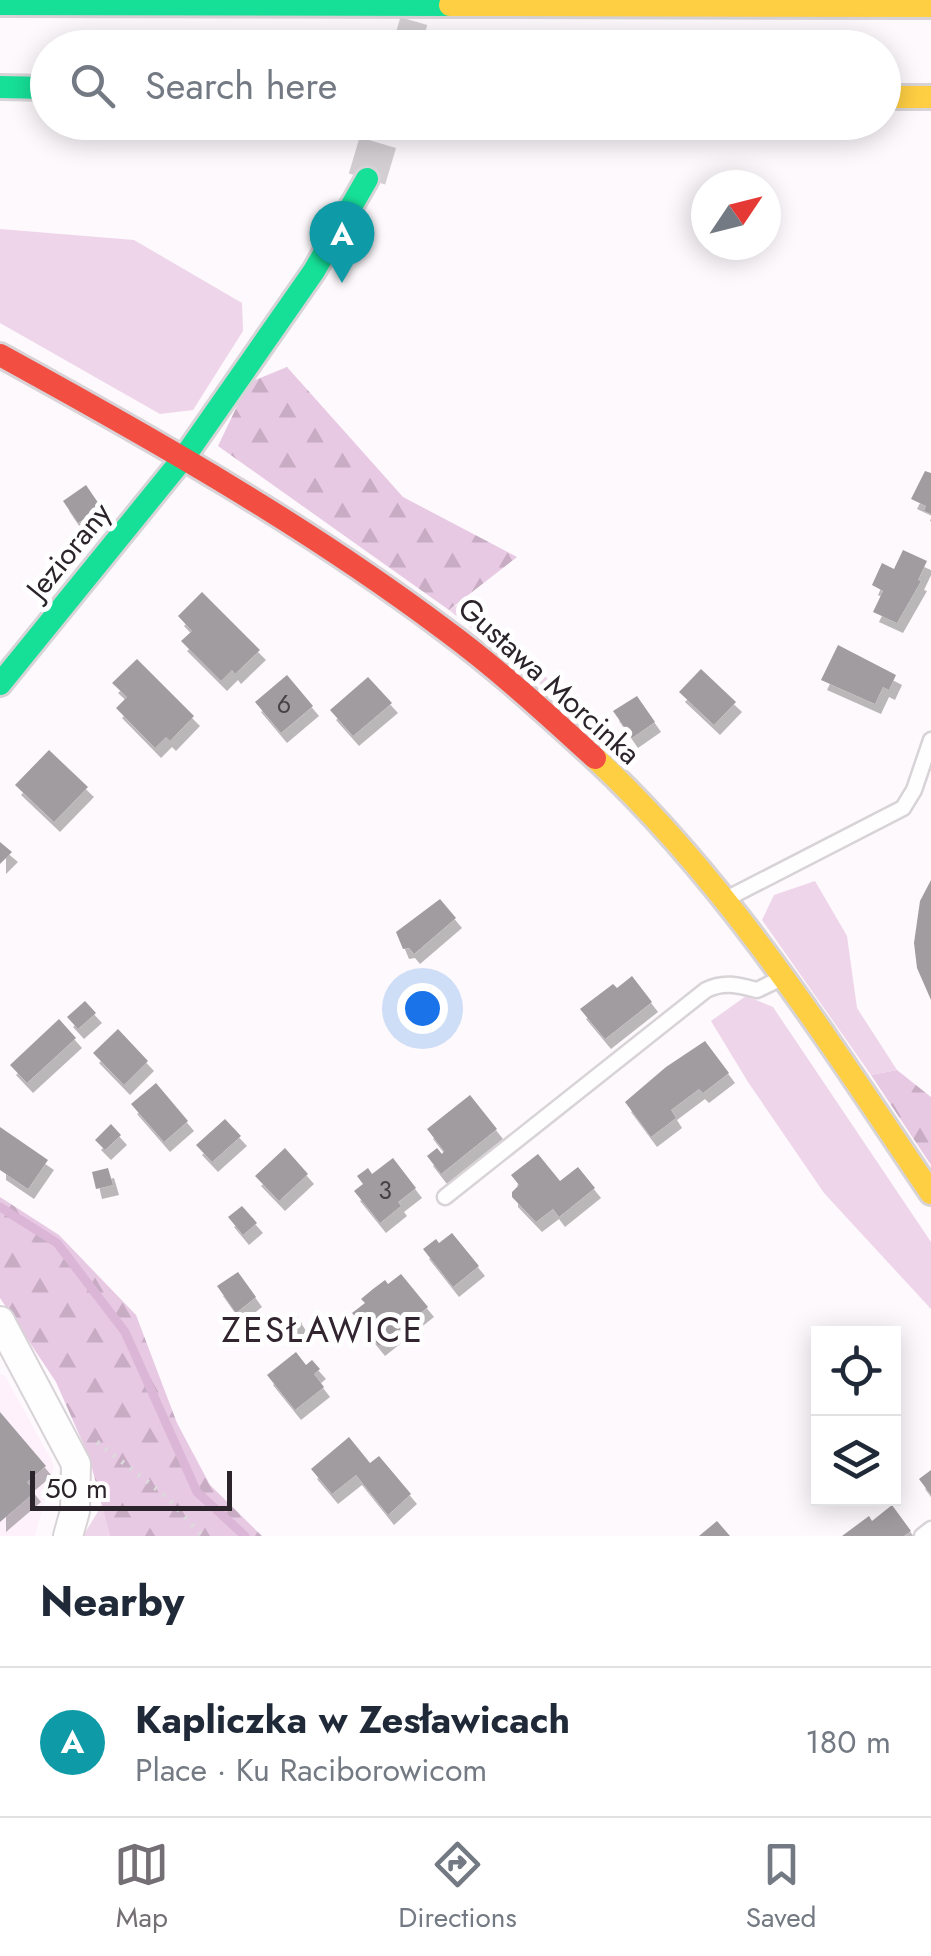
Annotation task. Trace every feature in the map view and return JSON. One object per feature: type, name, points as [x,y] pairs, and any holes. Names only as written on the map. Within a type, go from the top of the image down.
[{"type":"main road","points":[[0,4],[931,6]]},
{"type":"main road","points":[[0,87],[30,88]]},
{"type":"main road","points":[[901,97],[931,97]]},
{"type":"main road","name":"Jeziorany","points":[[0,684],[185,456],[314,272],[368,178]]},
{"type":"main road","name":"Gustawa Morcinka","points":[[0,355],[185,456],[299,526],[395,590],[563,727],[628,792],[722,900],[782,978],[931,1192]]},
{"type":"street","points":[[0,1321],[76,1464],[74,1511],[68,1536]]},
{"type":"lane","points":[[722,900],[903,808],[914,790],[931,740]]},
{"type":"lane","points":[[445,1198],[706,990],[717,984],[732,984],[757,990],[782,978]]},
{"type":"lane","points":[[922,1536],[931,1529]]},
{"type":"path","points":[[53,1420],[87,1434],[168,1498],[202,1536]]},
{"type":"shaded area","points":[[0,229],[134,240],[242,303],[243,331],[193,410],[160,414],[0,323]]},
{"type":"shaded area","points":[[468,598],[606,738],[449,610]]},
{"type":"shaded area","points":[[815,881],[847,936],[857,1008],[897,1070],[871,1075],[762,920],[774,895]]},
{"type":"shaded area","points":[[746,996],[773,1007],[931,1242],[931,1309],[824,1193],[711,1021]]},
{"type":"shaded area","points":[[0,1374],[5,1376],[54,1465],[35,1536],[0,1536]]},
{"type":"shaded area","points":[[102,1505],[110,1536],[83,1536]]},
{"type":"green space","points":[[287,367],[403,497],[517,557],[449,610],[218,446],[248,383]]},
{"type":"green space","points":[[897,1070],[931,1097],[931,1165],[871,1075]]},
{"type":"green space","points":[[0,1197],[59,1235],[136,1315],[177,1423],[210,1485],[262,1536],[110,1536],[89,1457],[56,1382],[0,1298]]},
{"type":"building","points":[[925,471],[931,473],[931,514],[924,511],[926,506],[911,499]]},
{"type":"building","points":[[86,485],[101,507],[78,523],[63,501]]},
{"type":"building","points":[[903,550],[927,561],[918,580],[921,581],[897,623],[873,612],[883,591],[872,585],[882,563],[894,569]]},
{"type":"building","points":[[202,592],[260,650],[235,674],[232,670],[221,681],[181,641],[192,631],[178,616]]},
{"type":"building","points":[[838,645],[896,675],[889,690],[883,687],[875,704],[821,680]]},
{"type":"building","points":[[137,659],[194,716],[170,741],[166,737],[155,748],[116,708],[127,697],[112,683]]},
{"type":"building","points":[[701,669],[736,702],[714,725],[679,692]]},
{"type":"building","points":[[287,675],[313,706],[281,733],[255,702]]},
{"type":"building","points":[[368,677],[392,703],[353,736],[330,710]]},
{"type":"building","points":[[637,696],[655,722],[632,738],[613,711]]},
{"type":"building","points":[[49,750],[88,787],[54,822],[15,785]]},
{"type":"building","points":[[0,842],[12,852],[0,864]]},
{"type":"building","points":[[931,880],[931,1000],[917,968],[914,943],[920,901]]},
{"type":"building","points":[[440,899],[456,918],[414,954],[409,948],[403,949],[396,932]]},
{"type":"building","points":[[632,976],[652,1002],[605,1039],[580,1009],[613,984],[617,988]]},
{"type":"building","points":[[85,1001],[96,1013],[78,1029],[67,1017]]},
{"type":"building","points":[[59,1019],[76,1038],[27,1083],[10,1065]]},
{"type":"building","points":[[118,1029],[148,1061],[124,1085],[93,1053]]},
{"type":"building","points":[[705,1041],[729,1073],[671,1110],[676,1118],[651,1137],[625,1102]]},
{"type":"building","points":[[156,1083],[188,1121],[164,1142],[131,1104]]},
{"type":"building","points":[[470,1095],[497,1129],[441,1174],[427,1156],[437,1148],[442,1154],[444,1151],[427,1129]]},
{"type":"building","points":[[225,1119],[241,1136],[212,1162],[196,1145]]},
{"type":"building","points":[[111,1124],[121,1135],[105,1150],[95,1140]]},
{"type":"building","points":[[0,1127],[48,1160],[28,1189],[0,1170]]},
{"type":"building","points":[[285,1148],[308,1174],[279,1201],[255,1176]]},
{"type":"building","points":[[538,1154],[560,1181],[578,1167],[595,1188],[559,1217],[553,1209],[536,1222],[512,1197],[519,1185],[511,1175]]},
{"type":"building","points":[[393,1158],[416,1188],[380,1223],[354,1191],[363,1184],[357,1176],[368,1168],[372,1174]]},
{"type":"building","points":[[108,1168],[113,1185],[96,1189],[92,1172]]},
{"type":"building","points":[[242,1206],[257,1223],[243,1235],[228,1217]]},
{"type":"building","points":[[452,1233],[479,1266],[453,1287],[423,1249]]},
{"type":"building","points":[[238,1272],[256,1297],[236,1313],[217,1286]]},
{"type":"building","points":[[401,1274],[428,1307],[379,1346],[352,1313],[365,1303],[361,1299],[373,1289]]},
{"type":"building","points":[[295,1313],[302,1324],[287,1335],[279,1324]]},
{"type":"building","points":[[296,1352],[306,1365],[312,1360],[320,1369],[314,1374],[324,1387],[295,1410],[267,1375]]},
{"type":"building","points":[[0,1412],[46,1466],[27,1482],[35,1492],[0,1522]]},
{"type":"building","points":[[349,1437],[370,1463],[379,1456],[411,1494],[388,1515],[356,1475],[332,1494],[311,1469]]},
{"type":"building","points":[[931,1470],[931,1495],[919,1479]]},
{"type":"building","points":[[893,1506],[911,1531],[904,1536],[842,1536],[869,1516],[872,1521]]},
{"type":"building","points":[[717,1521],[730,1536],[699,1536]]},
{"type":"waterway","points":[[0,1207],[57,1243],[125,1332],[197,1492],[245,1536]]},
{"type":"tunnel","points":[[411,30],[420,0]]},
{"type":"tunnel","points":[[367,179],[379,140]]},
{"type":"traffic: fast","points":[[0,4],[450,5]]},
{"type":"traffic: fast","points":[[0,87],[30,88]]},
{"type":"traffic: fast","points":[[0,684],[185,456],[314,271],[367,179]]},
{"type":"traffic: slow","points":[[450,5],[931,6]]},
{"type":"traffic: slow","points":[[901,97],[931,97]]},
{"type":"traffic: slow","points":[[595,758],[644,806],[733,911],[815,1022],[931,1193]]},
{"type":"traffic: jam","points":[[0,355],[171,451],[392,591],[465,645],[595,758]]},
{"type":"place","name":"Kapliczka w Zesławicach","points":[[342,283]]},
{"type":"district","name":"ZESŁAWICE","points":[[323,1330]]}]
